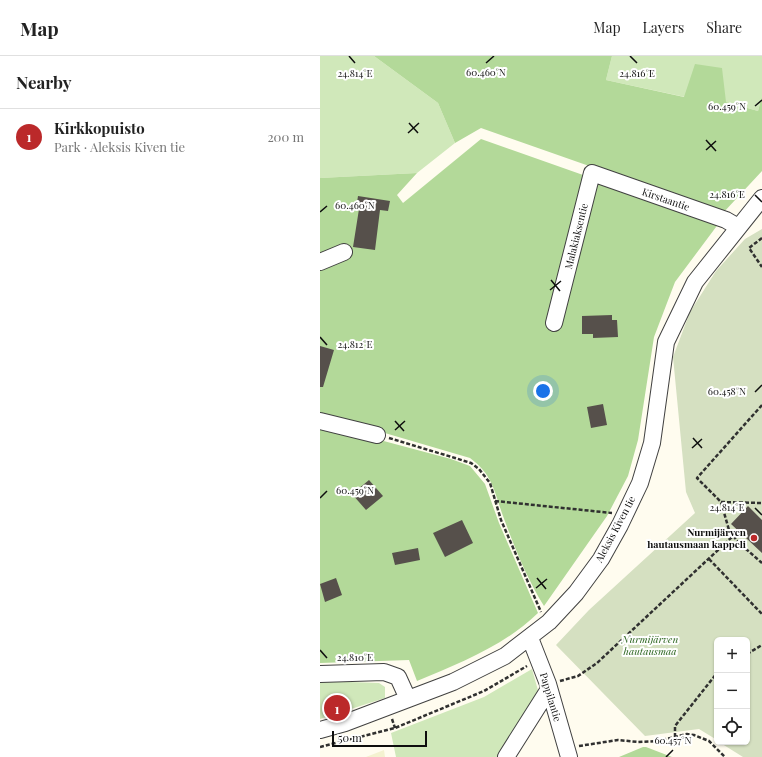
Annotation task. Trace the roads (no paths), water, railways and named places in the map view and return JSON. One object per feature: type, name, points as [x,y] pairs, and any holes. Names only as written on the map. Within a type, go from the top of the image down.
[{"type":"street","name":"Kirstaantie","points":[[592,173],[726,220],[738,227]]},
{"type":"street","name":"Malakiaksentie","points":[[554,323],[592,173]]},
{"type":"street","name":"Aleksis Kiven tie","points":[[320,730],[345,723],[453,682],[505,656],[549,622],[576,593],[601,559],[620,525],[640,483],[652,443],[666,342],[695,282],[762,198]]},
{"type":"street","points":[[320,262],[344,252]]},
{"type":"street","points":[[320,421],[377,435]]},
{"type":"street","name":"Pappilantie","points":[[530,638],[548,686],[568,752]]},
{"type":"street","points":[[320,674],[384,672],[398,677],[408,699]]},
{"type":"street","points":[[506,757],[548,686]]},
{"type":"place","name":"Nurmijärven hautausmaan kappeli","points":[[754,538]]},
{"type":"place","name":"Kirkkopuisto","points":[[337,708]]},
{"type":"park label","name":"Nurmijärven hautausmaa","points":[[650,644]]}]
